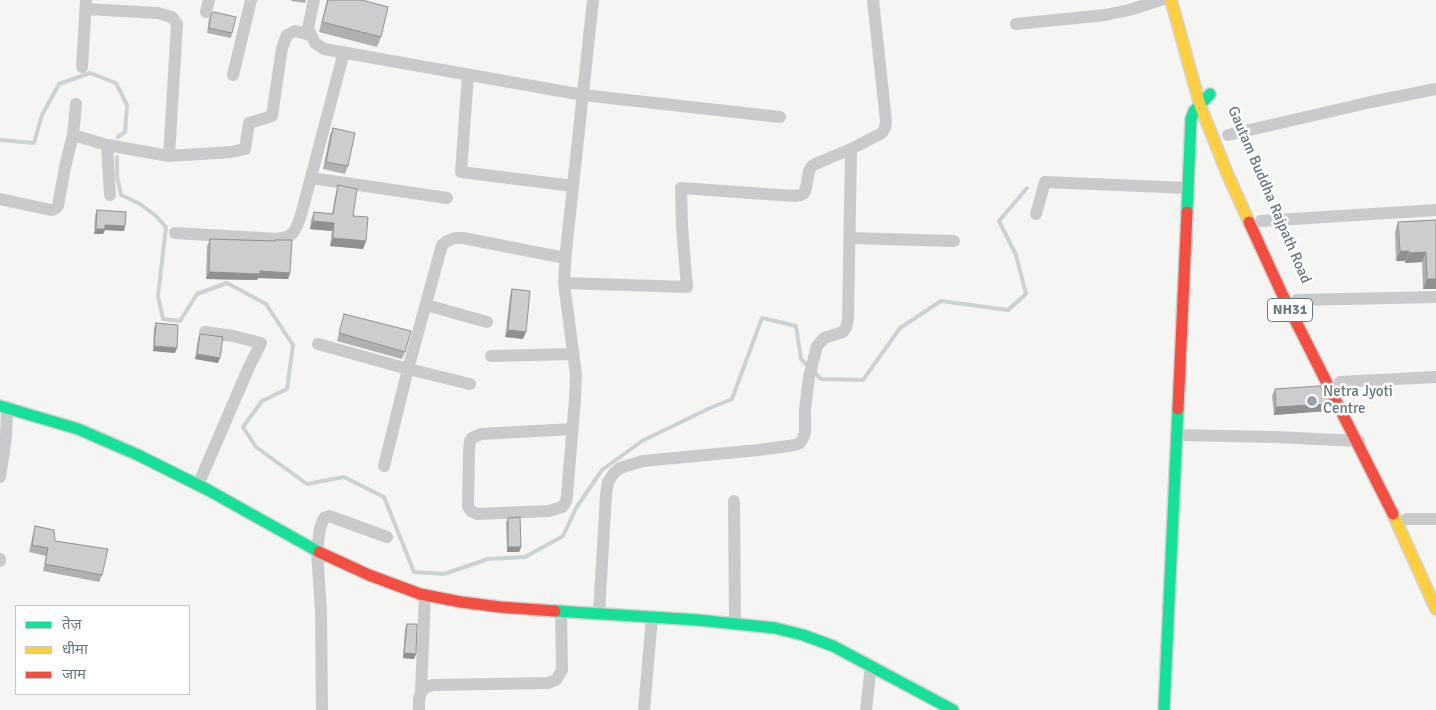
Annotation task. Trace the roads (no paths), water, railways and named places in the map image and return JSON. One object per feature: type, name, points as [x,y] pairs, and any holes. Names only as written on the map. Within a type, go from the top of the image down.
[{"type":"main road","name":"NH31","points":[[1172,0],[1200,105],[1231,182],[1283,296],[1407,519],[1436,584]]},
{"type":"main road","points":[[1164,710],[1191,119],[1194,111],[1211,93]]},
{"type":"main road","name":"Gautam Buddha Rajpath Road","points":[[1273,248],[1310,324]]},
{"type":"main road","points":[[3,407],[78,430],[138,455],[198,485],[317,551],[370,575],[425,595],[461,602],[500,606],[775,628],[803,635],[833,646],[953,710]]},
{"type":"main road","name":"NH31","points":[[1363,438],[1436,609]]},
{"type":"street","points":[[233,75],[250,0]]},
{"type":"street","points":[[314,0],[308,28],[315,43],[324,49],[583,96],[780,117]]},
{"type":"street","points":[[572,429],[481,434],[472,438],[469,450],[468,507],[471,512],[476,514],[549,511],[562,507],[566,502],[567,495],[572,429],[576,375],[564,283],[593,0]]},
{"type":"street","points":[[564,283],[687,287],[682,227],[682,188],[801,195],[806,188],[811,167],[882,133],[886,121],[873,0]]},
{"type":"street","points":[[1016,24],[1105,15],[1161,0]]},
{"type":"street","points":[[82,67],[86,5],[158,13],[172,17],[177,24],[169,156]]},
{"type":"street","points":[[73,135],[107,145],[169,156],[232,152],[245,149],[249,123],[272,116],[282,48],[287,35],[296,32],[310,35]]},
{"type":"street","points":[[175,232],[278,239],[293,233],[297,226],[311,178],[344,52]]},
{"type":"street","points":[[468,75],[461,172],[573,186]]},
{"type":"street","points":[[1228,135],[1370,102],[1436,89]]},
{"type":"street","points":[[0,199],[41,209],[55,210],[58,206],[73,135],[76,104]]},
{"type":"street","points":[[107,145],[110,195]]},
{"type":"street","points":[[599,613],[608,482],[620,468],[643,461],[759,450],[800,443],[805,432],[805,410],[809,377],[817,346],[820,341],[828,336],[843,332],[847,324],[851,149]]},
{"type":"street","points":[[311,178],[448,198]]},
{"type":"street","points":[[1036,214],[1045,182],[1188,188]]},
{"type":"street","points":[[1262,222],[1436,210]]},
{"type":"street","points":[[384,466],[408,369],[442,246],[454,238],[463,238],[566,258]]},
{"type":"street","points":[[850,238],[954,240]]},
{"type":"street","points":[[1297,300],[1436,297]]},
{"type":"street","points":[[426,305],[487,322]]},
{"type":"street","points":[[198,485],[261,343],[205,332]]},
{"type":"street","points":[[318,344],[470,384]]},
{"type":"street","points":[[492,356],[573,354]]},
{"type":"street","points":[[1340,382],[1436,377]]},
{"type":"street","points":[[0,476],[6,438],[3,407]]},
{"type":"street","points":[[1176,435],[1363,438]]},
{"type":"street","points":[[734,501],[735,624]]},
{"type":"street","points":[[322,710],[321,611],[317,551],[320,528],[324,518],[329,516],[387,537]]},
{"type":"street","points":[[1407,519],[1436,520]]},
{"type":"street","points":[[419,710],[425,595]]},
{"type":"street","points":[[421,692],[426,687],[433,685],[548,683],[556,680],[562,670],[561,610]]},
{"type":"street","points":[[644,710],[652,617]]},
{"type":"street","points":[[866,710],[871,666]]},
{"type":"waterway","points":[[0,140],[34,143],[42,115],[59,84],[90,73],[116,83],[127,105],[125,132],[118,137]]},
{"type":"waterway","points":[[117,157],[117,176],[121,195],[140,204],[156,216],[166,227],[158,296],[163,319],[180,321],[197,294],[227,283],[266,304],[293,345],[287,389],[262,401],[243,427],[256,447],[307,484],[344,477],[384,497],[414,572],[444,574],[488,559],[525,557],[563,536],[576,508],[602,470],[642,441],[732,399],[762,318],[796,326],[801,359],[808,366]]},
{"type":"waterway","points":[[813,371],[821,379],[863,380],[900,328],[941,301],[1008,310],[1026,294],[1016,255],[999,221],[1027,188]]},
{"type":"place","name":"Netra Jyoti Centre","points":[[1312,401]]}]
